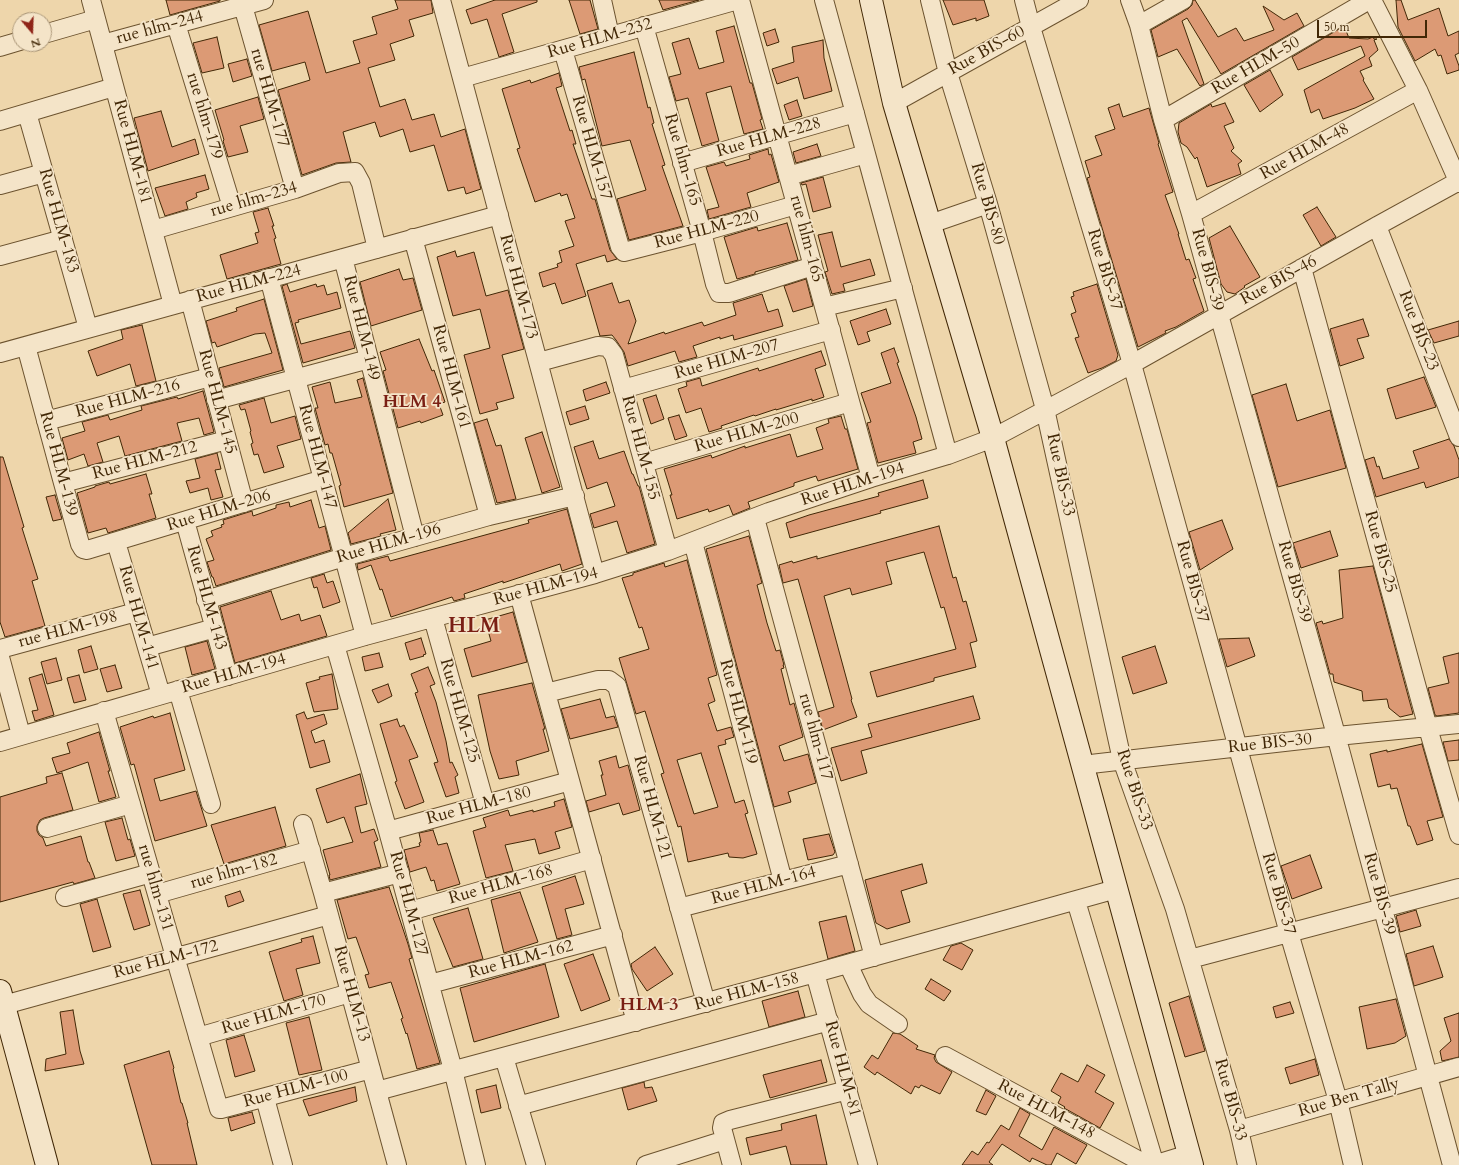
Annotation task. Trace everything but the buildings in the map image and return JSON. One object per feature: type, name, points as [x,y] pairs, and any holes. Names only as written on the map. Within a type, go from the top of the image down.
[{"type":"street","name":"Rue HLM-181","points":[[91,0],[153,230],[181,303]]},
{"type":"street","name":"rue hlm-244","points":[[103,44],[264,0]]},
{"type":"street","name":"Rue HLM-173","points":[[443,0],[462,78],[595,574]]},
{"type":"street","points":[[602,0],[610,36]]},
{"type":"street","name":"Rue HLM-232","points":[[462,78],[739,0]]},
{"type":"street","name":"rue hlm-165","points":[[739,0],[871,478]]},
{"type":"street","points":[[824,0],[948,455]]},
{"type":"street","points":[[871,0],[894,103],[993,438],[1190,1160],[1152,1165],[1076,900]]},
{"type":"street","name":"Rue BIS-80","points":[[930,0],[948,73],[988,204],[1045,409]]},
{"type":"street","name":"Rue BIS-37","points":[[1024,0],[1132,364],[1237,748],[1338,1101],[1353,1165]]},
{"type":"street","name":"Rue BIS-60","points":[[894,103],[1079,0]]},
{"type":"street","name":"Rue BIS-39","points":[[1130,0],[1139,25],[1163,120],[1191,214],[1337,736],[1452,1165]]},
{"type":"street","points":[[1139,25],[1183,0]]},
{"type":"street","points":[[1371,0],[1418,90],[1459,182]]},
{"type":"street","name":"Rue HLM-50","points":[[1163,120],[1371,0]]},
{"type":"street","name":"rue HLM-177","points":[[243,6],[295,189]]},
{"type":"street","points":[[52,32],[96,18]]},
{"type":"street","name":"rue hlm-179","points":[[176,24],[232,207]]},
{"type":"street","name":"Rue hlm-165","points":[[644,26],[702,232],[715,284],[719,293],[729,293],[813,266]]},
{"type":"street","points":[[0,47],[12,43]]},
{"type":"street","name":"Rue HLM-157","points":[[563,50],[620,247]]},
{"type":"street","points":[[0,121],[114,87]]},
{"type":"street","name":"Rue HLM-48","points":[[1191,214],[1418,90]]},
{"type":"street","name":"Rue HLM-183","points":[[27,113],[88,328]]},
{"type":"street","name":"Rue HLM-228","points":[[682,163],[855,113]]},
{"type":"street","points":[[788,176],[866,154]]},
{"type":"street","name":"rue hlm-234","points":[[153,230],[295,189],[339,173],[355,172],[361,183],[377,248]]},
{"type":"street","points":[[0,185],[44,173]]},
{"type":"street","name":"Rue BIS-46","points":[[993,438],[1132,364],[1377,226],[1459,182]]},
{"type":"street","points":[[930,224],[988,204]]},
{"type":"street","name":"Rue HLM-220","points":[[620,247],[625,252],[796,205]]},
{"type":"street","name":"Rue HLM-224","points":[[1,349],[26,346],[499,215]]},
{"type":"street","name":"Rue BIS-23","points":[[1377,226],[1459,437]]},
{"type":"street","points":[[0,256],[63,238]]},
{"type":"street","name":"Rue HLM-161","points":[[413,238],[489,516]]},
{"type":"street","name":"Rue HLM-149","points":[[343,258],[415,537]]},
{"type":"street","name":"Rue BIS-25","points":[[1302,268],[1428,728],[1459,835]]},
{"type":"street","name":"Rue HLM-147","points":[[269,278],[365,636]]},
{"type":"street","points":[[824,308],[902,288]]},
{"type":"street","name":"Rue HLM-145","points":[[181,303],[210,377],[244,503]]},
{"type":"street","name":"Rue HLM-207","points":[[624,389],[831,330]]},
{"type":"street","name":"Rue HLM-139","points":[[26,346],[62,483],[80,544],[83,549],[87,550],[116,542]]},
{"type":"street","name":"Rue HLM-155","points":[[538,362],[598,346],[608,347],[614,355],[668,552]]},
{"type":"street","points":[[216,400],[369,359]]},
{"type":"street","name":"Rue HLM-216","points":[[46,421],[210,377]]},
{"type":"street","name":"Rue HLM-200","points":[[644,463],[850,402]]},
{"type":"street","name":"Rue BIS-33","points":[[1045,409],[1122,760],[1175,909],[1239,1130],[1247,1165]]},
{"type":"street","name":"Rue HLM-194","points":[[0,742],[365,636],[595,574],[668,552],[755,518],[871,478],[948,455],[993,438]]},
{"type":"street","name":"Rue HLM-212","points":[[62,483],[227,440]]},
{"type":"street","name":"Rue HLM-206","points":[[116,542],[322,479]]},
{"type":"street","name":"Rue HLM-196","points":[[206,600],[344,557],[489,516],[574,496]]},
{"type":"street","name":"rue hlm-117","points":[[755,518],[874,957]]},
{"type":"street","name":"Rue HLM-143","points":[[185,521],[228,676]]},
{"type":"street","name":"Rue HLM-141","points":[[116,542],[161,695]]},
{"type":"street","name":"Rue HLM-119","points":[[693,542],[783,881]]},
{"type":"street","points":[[519,594],[636,1022]]},
{"type":"street","name":"rue HLM-198","points":[[0,649],[136,612]]},
{"type":"street","name":"Rue HLM-125","points":[[433,618],[485,804]]},
{"type":"street","points":[[147,647],[215,628]]},
{"type":"street","name":"Rue HLM-127","points":[[335,645],[400,873],[453,1070],[476,1165]]},
{"type":"street","points":[[0,657],[21,735]]},
{"type":"street","name":"Rue HLM-121","points":[[546,693],[598,680],[609,680],[617,686],[706,1003]]},
{"type":"street","points":[[178,690],[211,804]]},
{"type":"street","name":"rue hlm-131","points":[[104,711],[217,1106],[221,1110]]},
{"type":"street","name":"Rue BIS-30","points":[[1082,765],[1337,736],[1459,724]]},
{"type":"street","name":"Rue HLM-180","points":[[388,831],[570,780]]},
{"type":"street","points":[[47,828],[131,804]]},
{"type":"street","name":"Rue HLM-13","points":[[303,824],[397,1165]]},
{"type":"street","name":"rue hlm-182","points":[[157,894],[310,850]]},
{"type":"street","name":"Rue HLM-168","points":[[410,911],[592,860]]},
{"type":"street","name":"Rue HLM-164","points":[[679,908],[849,864]]},
{"type":"street","points":[[323,893],[400,873]]},
{"type":"street","points":[[64,897],[151,874]]},
{"type":"street","points":[[1190,959],[1459,888]]},
{"type":"street","name":"Rue HLM-158","points":[[377,1091],[816,973],[1116,889]]},
{"type":"street","name":"Rue HLM-172","points":[[2,998],[175,958],[329,915]]},
{"type":"street","name":"Rue HLM-162","points":[[430,984],[613,935]]},
{"type":"street","points":[[848,964],[862,994],[869,1004],[898,1024]]},
{"type":"street","name":"Rue HLM-81","points":[[816,973],[868,1165]]},
{"type":"street","name":"Rue HLM-170","points":[[198,1037],[350,993]]},
{"type":"street","points":[[2,998],[48,1165]]},
{"type":"street","points":[[518,1106],[829,1021]]},
{"type":"street","name":"Rue HLM-148","points":[[945,1056],[1152,1165]]},
{"type":"street","points":[[504,1057],[536,1165]]},
{"type":"street","name":"Rue Ben Tally","points":[[1239,1130],[1459,1067]]},
{"type":"street","name":"Rue HLM-100","points":[[221,1110],[371,1069]]},
{"type":"street","points":[[646,1165],[724,1131],[730,1120],[848,1090]]},
{"type":"street","points":[[265,1098],[283,1165]]},
{"type":"street","points":[[724,1131],[732,1165]]},
{"type":"district","name":"HLM 4","points":[[412,403]]},
{"type":"district","name":"HLM","points":[[474,627]]},
{"type":"district","name":"HLM 3","points":[[649,1006]]}]
